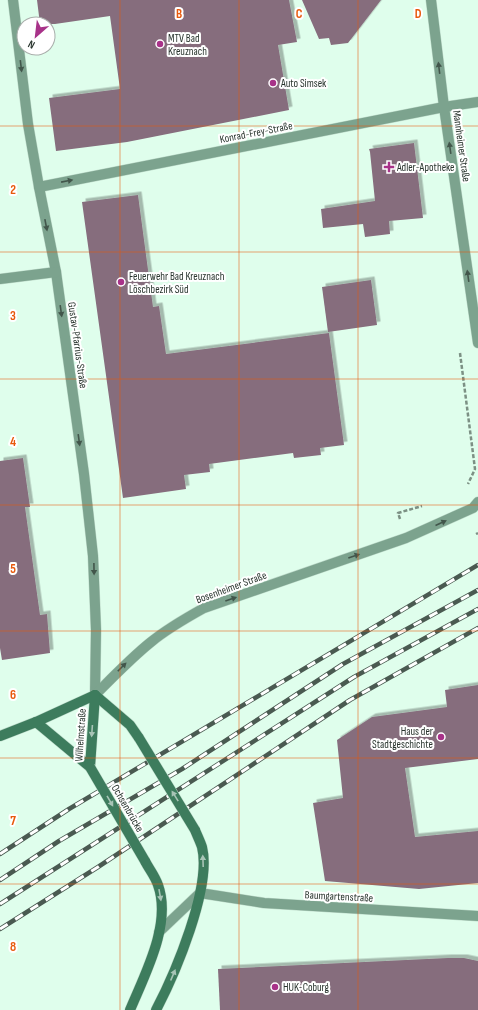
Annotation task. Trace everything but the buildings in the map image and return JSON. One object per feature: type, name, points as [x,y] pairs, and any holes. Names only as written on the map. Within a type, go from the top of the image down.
[{"type":"main road","name":"Bosenheimer Straße","points":[[0,736],[36,722],[94,695]]},
{"type":"main road","name":"Wilhelmstraße","points":[[94,695],[130,725],[195,830],[202,847],[203,873],[200,893]]},
{"type":"main road","name":"Wilhelmstraße","points":[[90,768],[94,695]]},
{"type":"main road","name":"Wilhelmstraße","points":[[36,722],[90,768]]},
{"type":"main road","name":"Ochsenbrücke","points":[[90,768],[159,887],[162,918],[159,932]]},
{"type":"main road","points":[[156,1010],[181,955],[200,893]]},
{"type":"main road","points":[[130,1010],[148,967],[159,932]]},
{"type":"street","name":"Gustav-Pfarrius-Straße","points":[[13,0],[28,124],[56,272],[83,466],[93,556],[96,630],[94,695]]},
{"type":"street","name":"Mannheimer Straße","points":[[431,0],[444,107],[478,343]]},
{"type":"street","name":"Konrad-Frey-Straße","points":[[39,187],[444,107],[478,102]]},
{"type":"street","points":[[0,279],[56,272]]},
{"type":"street","name":"Bosenheimer Straße","points":[[94,695],[127,662],[152,641],[176,624],[204,608],[406,538],[473,508],[478,502]]},
{"type":"street","points":[[159,932],[200,893]]},
{"type":"street","name":"Baumgartenstraße","points":[[200,893],[264,903],[478,916]]},
{"type":"path","points":[[460,352],[475,470],[466,488]]},
{"type":"path","points":[[398,513],[427,505]]},
{"type":"railway","points":[[0,854],[69,809],[478,565]]},
{"type":"railway","points":[[0,880],[59,841],[182,769],[343,664],[478,590]]},
{"type":"railway","points":[[0,904],[354,677],[478,609]]},
{"type":"railway","points":[[0,929],[98,867],[350,700],[478,628]]},
{"type":"place","name":"MTV Bad Kreuznach","points":[[160,44]]},
{"type":"place","name":"Auto Simsek","points":[[273,83]]},
{"type":"place","name":"Adler-Apotheke","points":[[389,167]]},
{"type":"place","name":"Feuerwehr Bad Kreuznach Löschbezirk Süd","points":[[121,282]]},
{"type":"place","name":"Haus der Stadtgeschichte","points":[[441,737]]},
{"type":"place","name":"HUK-Coburg","points":[[275,987]]}]
